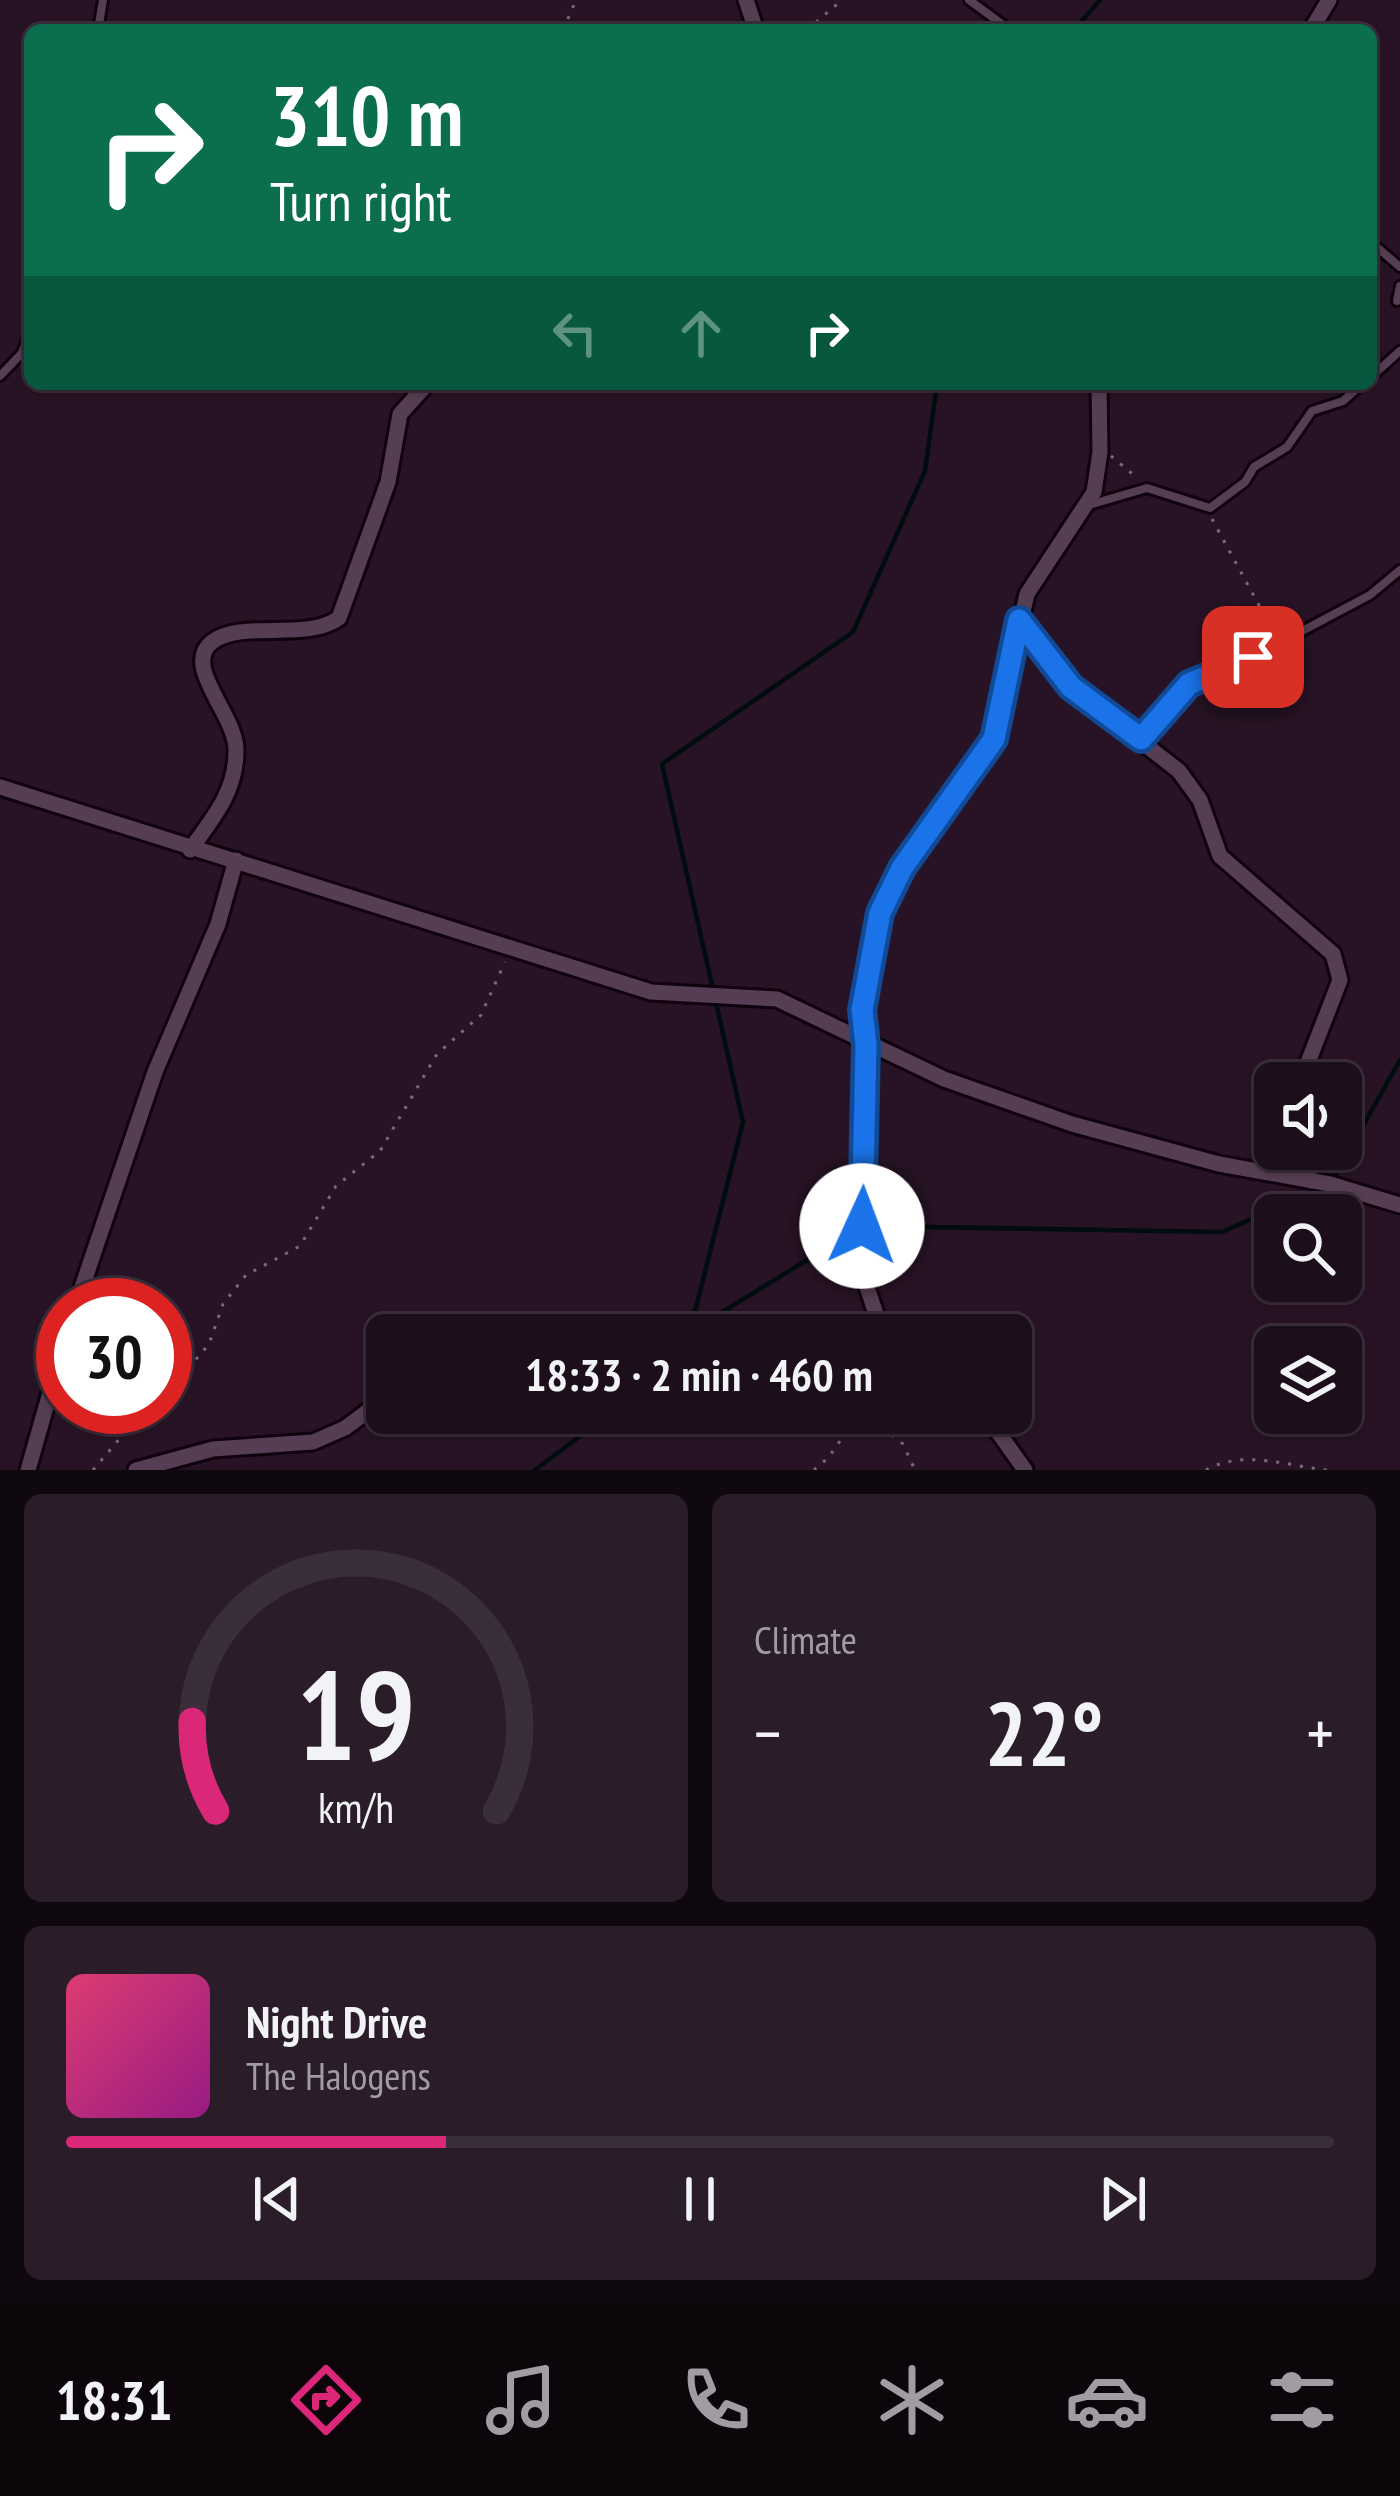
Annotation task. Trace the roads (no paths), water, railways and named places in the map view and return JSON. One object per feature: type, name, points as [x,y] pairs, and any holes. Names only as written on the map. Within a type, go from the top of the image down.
[{"type":"street","points":[[190,850],[224,803],[236,755],[236,731],[204,676],[202,654],[209,644],[227,636],[318,627],[339,618],[388,482],[400,414],[422,390]]},
{"type":"street","points":[[876,1314],[867,1287],[862,1226],[866,1045],[862,1010],[880,913],[902,868],[994,739],[1019,620],[1035,578],[1087,506],[1098,475],[1099,390]]},
{"type":"street","points":[[1019,620],[1071,687],[1180,771],[1200,800],[1220,856],[1333,954],[1340,968],[1336,994],[1308,1062]]},
{"type":"street","points":[[0,788],[651,992],[777,999],[944,1079],[1072,1124],[1400,1205]]},
{"type":"street","points":[[85,1278],[147,1094],[218,924],[236,860]]},
{"type":"street","points":[[1307,1170],[1311,1180]]},
{"type":"street","points":[[136,1470],[213,1449],[323,1438],[366,1410]]},
{"type":"street","points":[[28,1470],[38,1434]]},
{"type":"street","points":[[999,1434],[1025,1470]]},
{"type":"lane","points":[[969,0],[1002,24]]},
{"type":"lane","points":[[1377,247],[1400,267]]},
{"type":"lane","points":[[1396,301],[1400,286]]},
{"type":"lane","points":[[0,376],[24,348]]},
{"type":"lane","points":[[1377,372],[1400,351]]},
{"type":"lane","points":[[1087,506],[1147,488],[1210,508],[1245,482],[1254,467],[1287,447],[1312,412],[1343,401],[1355,390]]},
{"type":"lane","points":[[1141,739],[1189,684],[1253,657],[1370,595],[1400,570]]},
{"type":"waterway","points":[[1079,24],[1100,0]]},
{"type":"waterway","points":[[694,1314],[743,1122],[662,764],[853,632],[925,471],[936,390]]},
{"type":"waterway","points":[[1332,1181],[1400,1060]]},
{"type":"waterway","points":[[719,1314],[862,1226],[1222,1232],[1323,1187]]},
{"type":"waterway","points":[[535,1470],[583,1434]]}]
